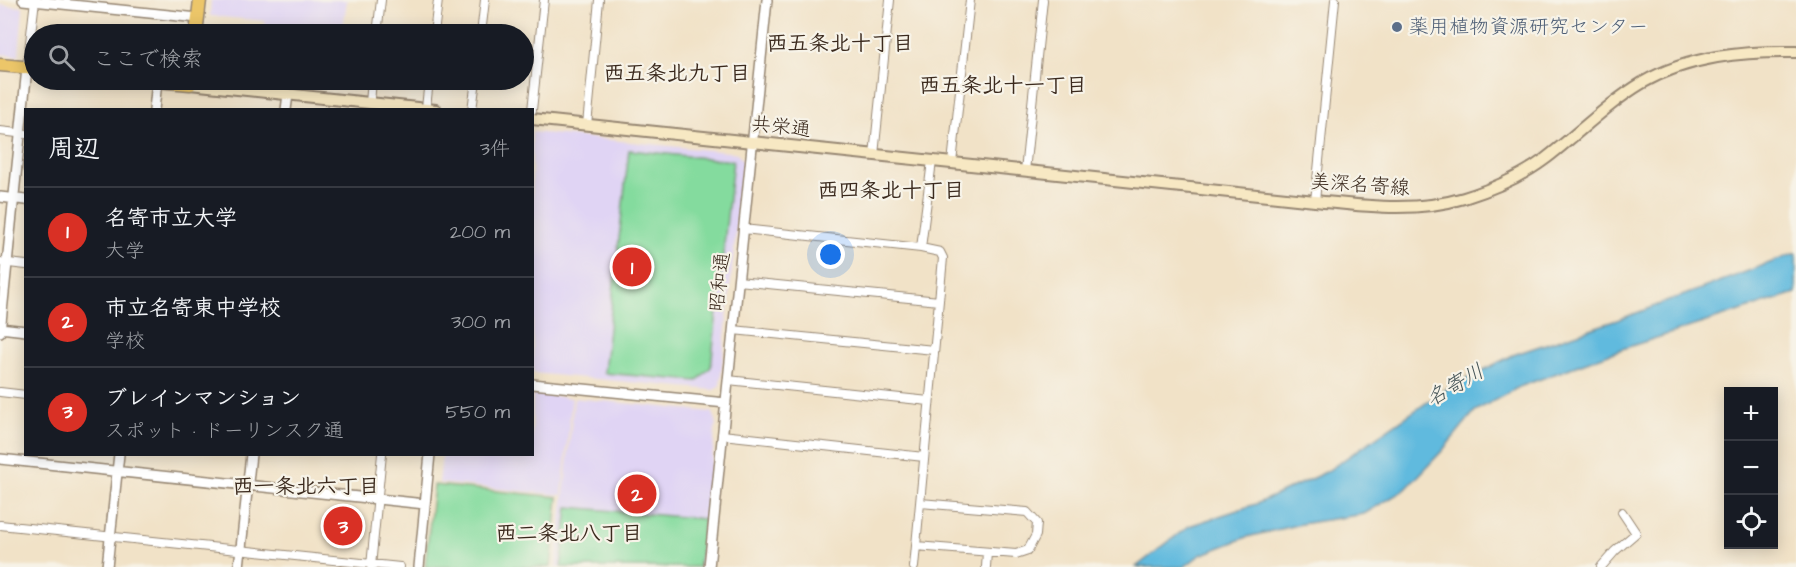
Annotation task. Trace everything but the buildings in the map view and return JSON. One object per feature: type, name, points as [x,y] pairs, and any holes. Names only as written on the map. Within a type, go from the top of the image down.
[{"type":"highway","points":[[197,24],[200,0]]},
{"type":"highway","points":[[0,65],[24,67]]},
{"type":"main road","name":"美深名寄線","points":[[1025,171],[1315,201],[1400,208],[1432,205],[1463,199],[1529,170],[1625,94],[1660,75],[1699,61],[1728,55],[1796,52]]},
{"type":"main road","points":[[256,90],[415,108]]},
{"type":"main road","name":"共栄通","points":[[534,119],[1025,171]]},
{"type":"street","points":[[23,0],[198,18]]},
{"type":"street","points":[[378,24],[381,0]]},
{"type":"street","points":[[435,24],[438,0]]},
{"type":"street","points":[[482,24],[485,0]]},
{"type":"street","points":[[532,108],[544,0]]},
{"type":"street","points":[[587,125],[599,0]]},
{"type":"street","name":"昭和通","points":[[709,567],[767,0]]},
{"type":"street","points":[[874,155],[890,0]]},
{"type":"street","points":[[952,163],[970,0]]},
{"type":"street","points":[[1025,171],[1043,0]]},
{"type":"street","points":[[1315,201],[1335,0]]},
{"type":"street","points":[[34,24],[35,1]]},
{"type":"street","points":[[26,108],[28,90]]},
{"type":"street","points":[[154,90],[154,108]]},
{"type":"street","points":[[370,103],[371,90]]},
{"type":"street","points":[[424,108],[427,90]]},
{"type":"street","points":[[472,108],[475,90]]},
{"type":"street","points":[[286,108],[288,94]]},
{"type":"street","points":[[0,131],[23,134],[3,262],[0,330],[24,331]]},
{"type":"street","points":[[921,248],[932,161]]},
{"type":"street","points":[[0,197],[24,200]]},
{"type":"street","points":[[743,229],[921,248],[940,252],[944,258],[914,567]]},
{"type":"street","points":[[3,262],[24,265]]},
{"type":"street","points":[[738,281],[939,301]]},
{"type":"street","points":[[733,330],[934,350]]},
{"type":"street","points":[[728,380],[929,401]]},
{"type":"street","points":[[534,384],[726,403]]},
{"type":"street","points":[[0,392],[24,395]]},
{"type":"street","points":[[722,435],[924,457]]},
{"type":"street","points":[[107,567],[118,456]]},
{"type":"street","points":[[239,567],[251,456]]},
{"type":"street","points":[[371,565],[381,456]]},
{"type":"street","points":[[419,567],[430,456]]},
{"type":"street","points":[[0,459],[425,504]]},
{"type":"street","points":[[916,546],[1016,554],[1028,550],[1036,536],[1036,523],[1027,512],[921,503]]},
{"type":"street","points":[[1601,567],[1636,533],[1622,512]]},
{"type":"street","points":[[0,525],[400,567]]},
{"type":"street","points":[[986,567],[987,552]]},
{"type":"shaded area","points":[[211,0],[347,0],[343,24],[265,24],[265,21],[210,16]]},
{"type":"shaded area","points":[[0,5],[23,7],[19,56],[0,54]]},
{"type":"shaded area","points":[[534,132],[737,153],[743,162],[720,385],[714,390],[534,373]]},
{"type":"shaded area","points":[[534,394],[572,398],[562,495],[439,483],[442,456],[534,456]]},
{"type":"shaded area","points":[[574,398],[712,412],[716,420],[702,567],[556,567]]},
{"type":"green space","points":[[629,150],[733,161],[711,367],[697,381],[604,373]]},
{"type":"green space","points":[[434,485],[558,497],[551,567],[425,567]]},
{"type":"green space","points":[[568,507],[704,519],[699,567],[561,567]]},
{"type":"water","name":"名寄川","points":[[1796,253],[1796,293],[1622,349],[1519,387],[1475,411],[1406,489],[1364,514],[1301,524],[1247,537],[1200,555],[1184,567],[1136,567],[1189,526],[1256,504],[1326,472],[1445,390],[1513,355],[1626,317]]},
{"type":"place","name":"薬用植物資源研究センター","points":[[1397,27]]},
{"type":"place","name":"名寄市立大学","points":[[632,267]]},
{"type":"place","name":"市立名寄東中学校","points":[[637,494]]},
{"type":"place","name":"ブレインマンション","points":[[343,526]]},
{"type":"district","name":"西五条北十丁目","points":[[840,43]]},
{"type":"district","name":"西五条北九丁目","points":[[677,73]]},
{"type":"district","name":"西五条北十一丁目","points":[[1003,85]]},
{"type":"district","name":"西四条北十丁目","points":[[891,190]]},
{"type":"district","name":"西一条北六丁目","points":[[306,486]]},
{"type":"district","name":"西二条北八丁目","points":[[569,533]]}]
